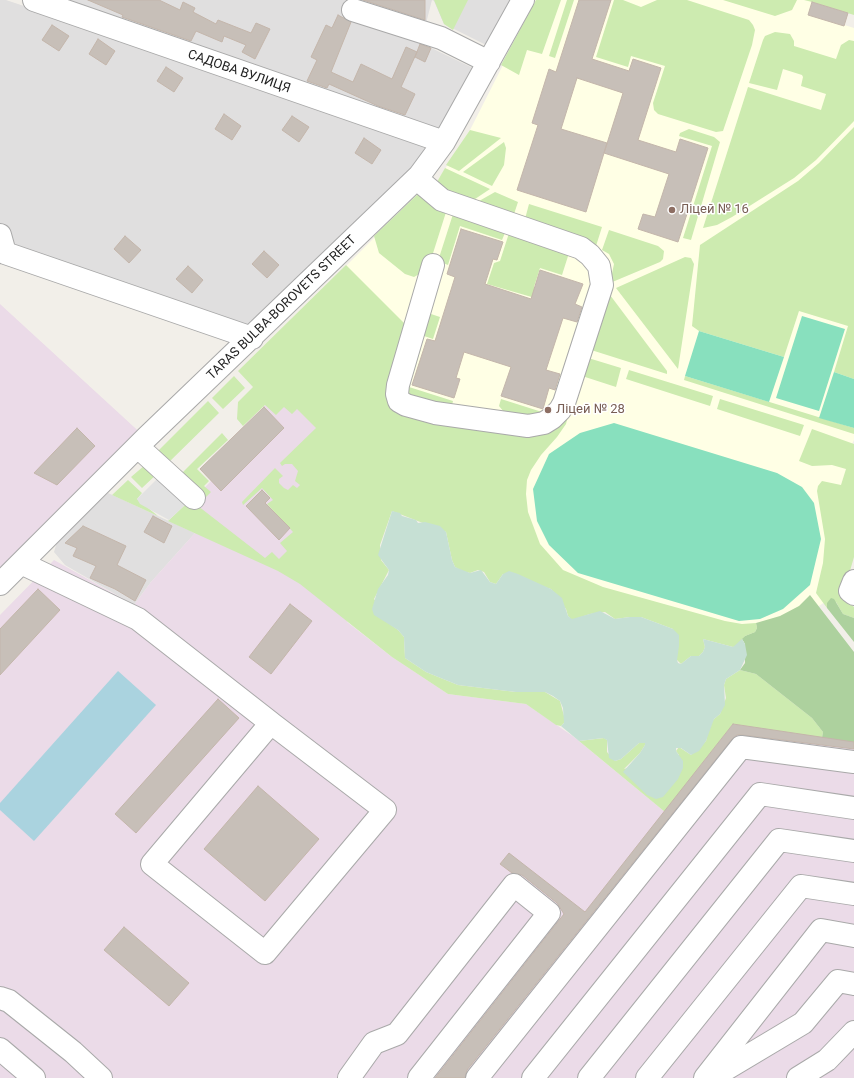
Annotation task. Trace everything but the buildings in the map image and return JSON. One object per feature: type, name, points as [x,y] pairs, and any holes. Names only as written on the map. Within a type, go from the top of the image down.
[{"type":"street","name":"САДОВА ВУЛИЦЯ","points":[[34,0],[444,142]]},
{"type":"street","name":"TARAS BULBA-BOROVETS STREET","points":[[0,584],[138,447],[416,178],[444,142],[523,0]]},
{"type":"street","points":[[353,10],[441,38],[489,62]]},
{"type":"street","points":[[416,178],[442,200],[581,248],[590,255],[599,266],[602,285],[564,402],[560,410],[552,418],[537,425],[528,426],[435,414],[406,405],[399,401],[397,394],[398,385],[433,265]]},
{"type":"street","points":[[2,247],[252,338]]},
{"type":"street","points":[[138,447],[194,498]]},
{"type":"street","points":[[21,563],[138,619],[385,810],[265,953],[152,864],[271,723]]},
{"type":"street","points":[[854,581],[850,591],[854,594]]},
{"type":"street","points":[[478,1078],[741,747],[854,762]]},
{"type":"street","points":[[534,1078],[760,794],[854,808]]},
{"type":"street","points":[[589,1078],[779,840],[854,851]]},
{"type":"street","points":[[349,1078],[374,1043],[397,1034],[514,885],[549,913],[420,1078]]},
{"type":"street","points":[[646,1078],[801,886],[854,894]]},
{"type":"street","points":[[705,1078],[821,930],[854,936]]},
{"type":"street","points":[[711,1078],[803,1023],[838,981],[854,984]]},
{"type":"street","points":[[0,998],[9,1000],[73,1052],[101,1078]]},
{"type":"street","points":[[798,1078],[827,1060],[854,1032]]},
{"type":"street","points":[[0,1049],[34,1078]]},
{"type":"shaded area","points":[[0,0],[6,0],[27,7],[175,61],[309,106],[342,119],[406,139],[425,148],[426,154],[251,326],[0,246]]},
{"type":"shaded area","points":[[44,0],[432,0],[421,43],[477,70],[441,130]]},
{"type":"shaded area","points":[[432,0],[516,0],[490,47],[444,24],[434,1]]},
{"type":"shaded area","points":[[536,0],[814,0],[810,14],[854,28],[854,440],[851,446],[854,449],[844,590],[781,630],[751,644],[549,584],[384,501],[346,266],[418,194],[434,186],[470,130]]},
{"type":"shaded area","points":[[0,304],[146,438],[0,584]]},
{"type":"shaded area","points":[[281,390],[336,444],[347,622],[392,657],[448,694],[526,704],[574,737],[665,812],[733,724],[854,742],[854,1078],[0,1078],[0,615],[54,560],[134,605],[151,582],[195,533],[172,522],[211,481],[200,469]]},
{"type":"shaded area","points":[[157,479],[186,504],[169,520],[140,504],[137,499]]},
{"type":"shaded area","points":[[108,493],[195,533],[151,582],[134,605],[65,565],[54,552],[57,542]]},
{"type":"shaded area","points":[[392,511],[416,520],[418,523],[425,522],[440,526],[446,532],[455,567],[470,573],[481,570],[490,582],[496,584],[503,574],[509,571],[518,574],[551,589],[562,598],[568,616],[572,619],[600,611],[615,619],[641,617],[673,629],[679,635],[678,663],[681,664],[691,656],[699,656],[705,647],[703,639],[733,647],[742,639],[745,644],[747,655],[740,670],[726,679],[724,685],[725,705],[720,714],[714,719],[706,741],[699,751],[691,755],[681,748],[676,748],[676,751],[683,761],[683,768],[678,779],[663,797],[656,799],[647,795],[623,772],[640,753],[645,743],[639,743],[621,759],[615,761],[609,758],[607,740],[603,738],[579,741],[561,726],[564,723],[563,708],[560,701],[545,692],[516,692],[458,685],[426,672],[405,658],[404,637],[398,630],[374,615],[372,609],[378,589],[388,575],[389,570],[378,555]]},
{"type":"green space","points":[[434,0],[468,0],[453,30],[444,24]]},
{"type":"green space","points":[[536,0],[561,0],[542,54],[527,50],[519,75],[501,65]]},
{"type":"green space","points":[[567,0],[574,0],[555,58],[549,56]]},
{"type":"green space","points":[[614,0],[623,0],[641,7],[657,0],[687,0],[749,20],[755,30],[752,45],[723,131],[716,132],[658,114],[654,110],[653,103],[665,66],[631,56],[628,67],[596,57]]},
{"type":"green space","points":[[723,0],[797,0],[792,10],[775,16]]},
{"type":"green space","points":[[804,0],[854,0],[854,15],[812,2]]},
{"type":"green space","points":[[775,32],[790,34],[794,41],[794,46],[836,59],[841,45],[849,40],[854,41],[854,121],[816,160],[794,178],[732,217],[717,225],[703,228],[748,87],[821,110],[826,94],[801,86],[802,75],[783,69],[777,90],[749,83],[765,36]]},
{"type":"green space","points":[[854,127],[854,379],[834,372],[848,326],[799,311],[784,357],[699,331],[692,326],[700,245],[798,181],[819,163]]},
{"type":"green space","points":[[689,129],[714,137],[720,142],[691,240],[683,238],[712,146],[679,136],[680,133]]},
{"type":"green space","points":[[470,130],[501,138],[459,171],[446,165]]},
{"type":"green space","points":[[504,142],[506,148],[504,165],[492,186],[463,172]]},
{"type":"green space","points":[[445,168],[490,189],[469,203],[434,187]]},
{"type":"green space","points":[[495,192],[518,202],[514,214],[472,205]]},
{"type":"green space","points":[[418,194],[447,209],[428,269],[414,277],[405,274],[379,253],[374,236]]},
{"type":"green space","points":[[529,204],[602,227],[596,246],[525,219]]},
{"type":"green space","points":[[454,211],[507,228],[502,240],[460,226],[448,265],[438,261]]},
{"type":"green space","points":[[510,230],[569,253],[562,275],[540,268],[534,287],[538,289],[535,298],[487,284],[494,263],[500,261]]},
{"type":"green space","points":[[609,230],[658,246],[664,251],[663,259],[660,262],[610,283],[614,264],[609,254],[602,250]]},
{"type":"green space","points":[[685,257],[691,258],[694,264],[678,369],[616,288]]},
{"type":"green space","points":[[346,265],[405,324],[391,387],[440,421],[568,416],[566,424],[531,470],[527,480],[526,494],[528,512],[540,544],[563,570],[603,587],[725,621],[742,624],[756,623],[757,628],[755,632],[745,636],[737,646],[733,647],[703,639],[705,647],[703,652],[699,656],[691,656],[681,664],[677,660],[673,629],[641,617],[615,619],[605,612],[590,614],[572,620],[568,616],[566,609],[551,589],[503,574],[496,584],[490,582],[484,572],[478,570],[470,573],[462,571],[455,567],[452,560],[446,532],[392,511],[380,545],[381,560],[389,570],[374,599],[391,625],[404,637],[405,658],[426,672],[458,685],[516,692],[545,692],[560,701],[564,716],[564,723],[561,726],[556,725],[526,704],[448,694],[392,657],[300,584],[278,571],[168,521],[186,504],[198,506],[265,558],[272,552],[279,559],[287,551],[280,543],[293,532],[267,504],[273,500],[262,488],[243,505],[242,502],[275,468],[283,476],[279,479],[279,483],[284,488],[288,490],[293,485],[297,488],[300,485],[295,481],[298,471],[292,464],[285,464],[282,466],[280,463],[316,428],[297,409],[292,414],[284,407],[276,415],[265,405],[243,426],[237,419],[238,402],[253,387],[238,371]]},
{"type":"green space","points":[[607,291],[667,371],[667,374],[588,349]]},
{"type":"green space","points":[[428,313],[440,317],[433,339],[421,335]]},
{"type":"green space","points":[[802,316],[845,329],[819,411],[776,398]]},
{"type":"green space","points":[[699,331],[784,357],[769,402],[685,376]]},
{"type":"green space","points":[[417,346],[421,348],[409,387],[453,401],[452,405],[409,398],[405,388]]},
{"type":"green space","points":[[585,357],[621,368],[616,387],[579,375]]},
{"type":"green space","points":[[629,370],[713,396],[710,406],[626,379]]},
{"type":"green space","points":[[834,372],[854,379],[854,428],[819,418]]},
{"type":"green space","points":[[234,376],[245,388],[223,409],[212,398]]},
{"type":"green space","points":[[685,376],[854,428],[854,434],[684,380]]},
{"type":"green space","points":[[501,399],[542,412],[537,419],[504,412],[499,406]]},
{"type":"green space","points":[[720,399],[804,425],[800,436],[717,409]]},
{"type":"green space","points":[[208,401],[219,413],[166,465],[157,452]]},
{"type":"green space","points":[[614,423],[777,473],[802,487],[814,503],[821,539],[810,585],[783,609],[760,619],[739,621],[578,573],[549,545],[537,521],[533,489],[549,454],[580,433]]},
{"type":"green space","points":[[812,429],[854,444],[854,557],[845,588],[849,603],[854,607],[854,618],[843,614],[836,602],[827,603],[827,608],[816,593],[823,563],[825,539],[817,491],[818,486],[822,481],[841,485],[846,469],[832,465],[812,466],[799,461]]},
{"type":"green space","points":[[222,433],[228,440],[197,469],[209,481],[204,486],[211,492],[206,497],[181,474]]},
{"type":"green space","points":[[145,465],[158,473],[142,488],[131,477]]},
{"type":"green space","points":[[128,480],[142,493],[137,499],[158,516],[112,495]]},
{"type":"green space","points":[[810,595],[854,652],[854,743],[822,738],[823,732],[812,718],[756,674],[740,670],[745,663],[745,644],[742,639],[745,636],[755,632],[757,628],[756,623],[780,616],[799,606]]},
{"type":"green space","points":[[831,598],[834,599],[843,614],[854,618],[854,642],[827,608],[827,603]]},
{"type":"green space","points":[[740,670],[756,674],[812,718],[823,732],[822,738],[733,724],[665,812],[579,741],[604,738],[607,740],[607,752],[615,761],[621,759],[639,743],[645,743],[640,753],[624,769],[679,755],[676,751],[679,747],[691,755],[706,741],[710,725],[720,714],[726,698],[724,685],[726,679]]},
{"type":"water","points":[[118,671],[156,705],[34,841],[0,810],[0,803]]},
{"type":"place","name":"Ліцей № 16","points":[[672,210]]},
{"type":"place","name":"Ліцей № 28","points":[[548,410]]}]
